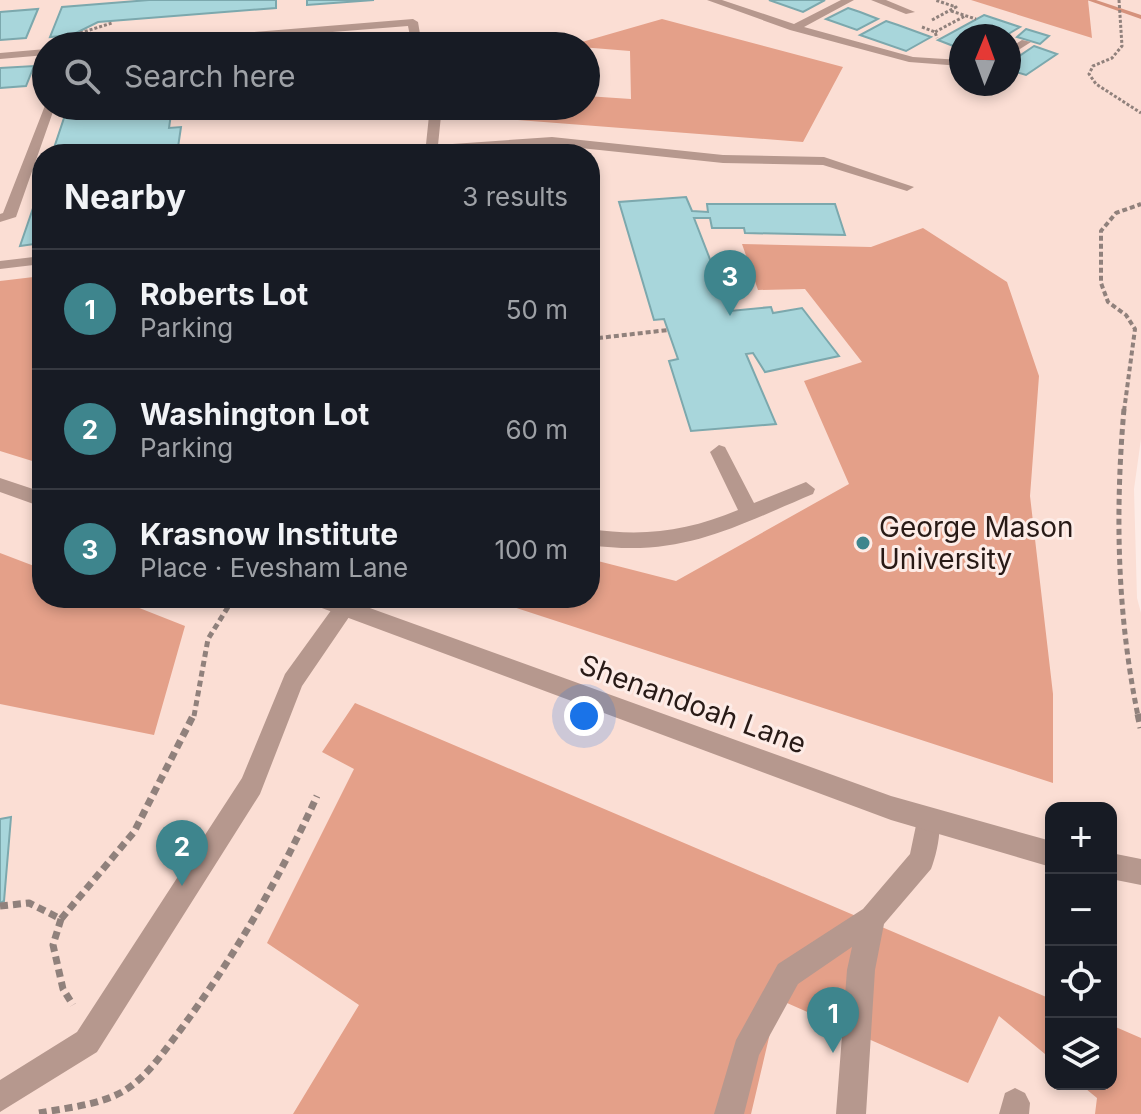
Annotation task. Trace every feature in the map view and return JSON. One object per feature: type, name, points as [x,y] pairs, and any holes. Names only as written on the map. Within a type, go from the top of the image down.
[{"type":"street","points":[[712,0],[794,28],[913,60],[949,62]]},
{"type":"street","points":[[794,28],[849,0]]},
{"type":"street","points":[[876,0],[910,12]]},
{"type":"street","points":[[290,32],[413,22],[415,32]]},
{"type":"street","points":[[1021,45],[1026,42]]},
{"type":"street","points":[[0,56],[32,53]]},
{"type":"street","points":[[35,144],[44,120]]},
{"type":"street","points":[[432,144],[434,120]]},
{"type":"street","points":[[530,144],[552,141],[580,144]]},
{"type":"street","points":[[600,146],[723,159],[824,161],[907,187]]},
{"type":"street","points":[[0,218],[9,217],[32,153]]},
{"type":"street","points":[[0,265],[32,261]]},
{"type":"street","points":[[719,452],[749,512]]},
{"type":"street","points":[[0,485],[32,496]]},
{"type":"street","points":[[600,538],[653,543],[691,537],[806,489]]},
{"type":"street","points":[[0,1097],[87,1042],[251,786],[293,681],[346,608]]},
{"type":"street","name":"Shenandoah Lane","points":[[363,608],[928,820],[1045,852]]},
{"type":"street","points":[[729,1114],[746,1050],[788,974],[872,918],[922,860],[928,820]]},
{"type":"street","points":[[1117,867],[1141,872]]},
{"type":"street","points":[[851,1114],[861,970],[872,918]]},
{"type":"path","points":[[921,27],[956,7],[935,0]]},
{"type":"path","points":[[1119,0],[1122,46],[1112,58],[1093,66],[1089,74],[1096,84],[1141,113]]},
{"type":"path","points":[[950,11],[976,19]]},
{"type":"path","points":[[952,23],[965,16]]},
{"type":"path","points":[[84,32],[105,23],[120,22]]},
{"type":"path","points":[[949,25],[937,31],[949,34]]},
{"type":"path","points":[[1141,204],[1116,213],[1101,231],[1101,283],[1108,302],[1126,315],[1135,329],[1122,418],[1116,541],[1124,640],[1141,728]]},
{"type":"path","points":[[600,338],[668,330]]},
{"type":"path","points":[[74,1006],[63,989],[53,945],[61,919],[134,832],[193,720],[208,639],[227,608]]},
{"type":"path","points":[[36,1114],[123,1092],[159,1057],[213,987],[261,913],[317,796]]},
{"type":"path","points":[[0,906],[29,903],[61,919]]},
{"type":"shaded area","name":"George Mason University","points":[[0,0],[1141,0],[1141,439],[1134,489],[1137,598],[1141,613],[1141,1114],[0,1114]]},
{"type":"shaded area","points":[[971,0],[1088,0],[1092,38]]},
{"type":"shaded area","points":[[662,19],[843,67],[803,142],[519,120],[600,120],[600,97],[631,99],[630,51],[600,49],[600,37]]},
{"type":"shaded area","points":[[923,228],[1007,282],[1039,376],[1030,496],[1053,694],[1053,783],[517,608],[600,608],[600,562],[676,581],[849,484],[804,381],[862,362],[805,289],[758,290],[742,244],[871,247]]},
{"type":"shaded area","points":[[32,277],[32,461],[0,451],[0,281]]},
{"type":"shaded area","points":[[0,553],[32,565],[32,608],[139,608],[185,626],[154,735],[0,704]]},
{"type":"shaded area","points":[[355,703],[1045,996],[1045,1054],[999,1016],[968,1083],[778,999],[751,1114],[293,1114],[359,1005],[267,943],[354,769],[322,752]]},
{"type":"shaded area","points":[[1117,1028],[1141,1038],[1141,1114],[1095,1114],[1097,1098],[1087,1090],[1117,1090]]},
{"type":"building","points":[[149,0],[276,0],[276,8],[98,22],[78,32],[52,32],[62,7]]},
{"type":"building","points":[[307,0],[374,0],[307,5]]},
{"type":"building","points":[[769,0],[825,0],[803,12]]},
{"type":"building","points":[[848,8],[878,19],[857,30],[826,19]]},
{"type":"building","points":[[38,9],[26,38],[0,40],[0,12]]},
{"type":"building","points":[[984,15],[1011,24],[967,24]]},
{"type":"building","points":[[886,21],[931,37],[906,51],[860,35]]},
{"type":"building","points":[[1026,29],[1049,36],[1040,44],[1021,38]]},
{"type":"building","points":[[949,34],[949,44],[938,40]]},
{"type":"building","points":[[1034,46],[1057,54],[1026,75],[1021,74],[1021,55]]},
{"type":"building","points":[[32,66],[32,71],[26,86],[0,88],[0,68]]},
{"type":"building","points":[[63,120],[170,120],[169,128],[181,127],[178,144],[55,144]]},
{"type":"building","points":[[686,197],[692,211],[708,212],[707,204],[835,204],[845,235],[745,233],[744,228],[712,228],[710,218],[694,218],[730,311],[771,307],[773,313],[802,308],[839,356],[765,372],[753,353],[746,354],[776,424],[691,431],[669,361],[678,359],[664,319],[654,320],[619,202]]},
{"type":"building","points":[[32,211],[32,244],[20,246]]},
{"type":"building","points":[[11,817],[4,901],[0,903],[0,819]]},
{"type":"waterway","points":[[1090,0],[1141,17]]},
{"type":"place","name":"Krasnow Institute","points":[[730,316]]},
{"type":"place","name":"George Mason University","points":[[863,543]]},
{"type":"place","name":"Washington Lot","points":[[182,886]]},
{"type":"place","name":"Roberts Lot","points":[[833,1053]]}]
